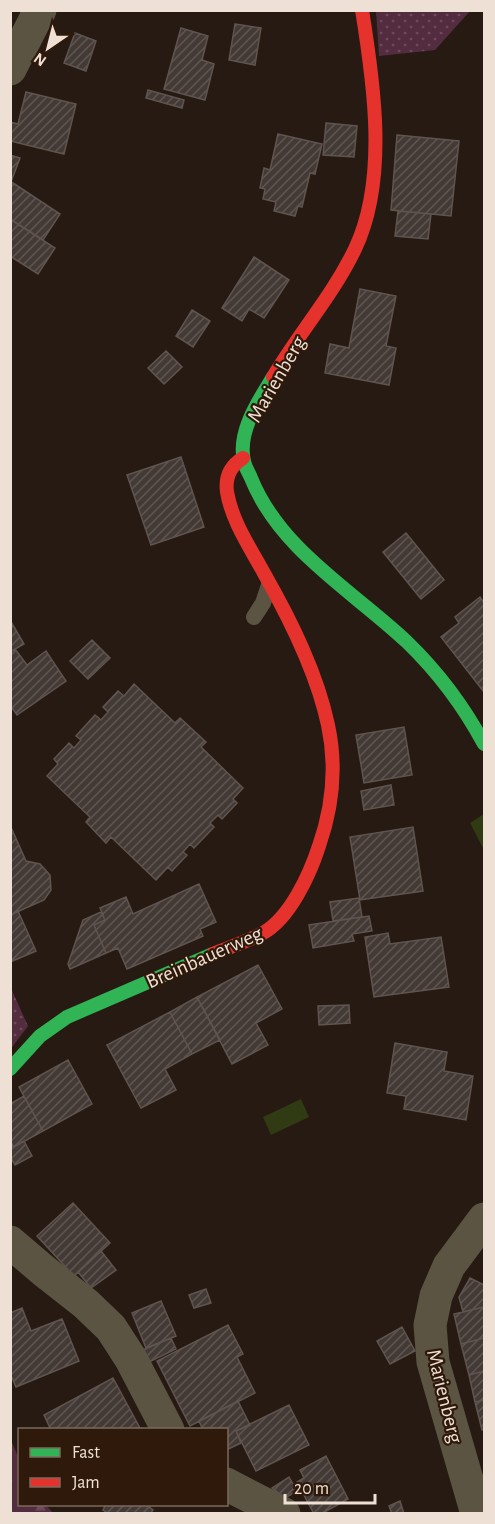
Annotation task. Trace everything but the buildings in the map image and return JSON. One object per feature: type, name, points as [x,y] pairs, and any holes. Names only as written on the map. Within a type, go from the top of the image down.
[{"type":"street","points":[[10,69],[40,10]]},
{"type":"street","name":"Marienberg","points":[[362,10],[374,126],[373,177],[368,210],[361,236],[336,284],[276,372],[254,410],[244,436],[243,458],[257,494],[275,523],[301,550],[408,643],[442,680],[474,724],[484,744]]},
{"type":"street","name":"Breinbauerweg","points":[[10,1070],[40,1036],[67,1017],[265,932],[282,918],[299,894],[312,867],[332,800],[334,769],[329,733],[318,691],[297,640],[270,583],[242,532],[227,494],[227,476],[234,462],[243,458]]},
{"type":"street","name":"Marienberg","points":[[477,1514],[433,1362],[430,1325],[436,1296],[449,1266],[484,1219]]},
{"type":"street","points":[[10,1242],[86,1304],[111,1328],[131,1359],[167,1428]]},
{"type":"street","points":[[228,1485],[284,1514]]},
{"type":"lane","points":[[254,617],[263,603],[270,583]]},
{"type":"green space","points":[[376,11],[470,11],[435,50],[379,56]]},
{"type":"green space","points":[[10,986],[28,1026],[10,1050]]},
{"type":"green space","points":[[11,1440],[18,1457],[18,1506],[47,1506],[53,1513],[11,1513]]},
{"type":"shaded area","points":[[484,814],[484,850],[470,823]]},
{"type":"shaded area","points":[[301,1099],[309,1117],[271,1135],[263,1117]]},
{"type":"traffic: fast","points":[[273,377],[246,428],[243,450],[245,465],[264,504],[299,548],[418,653],[450,690],[484,744]]},
{"type":"traffic: fast","points":[[10,1069],[40,1036],[67,1017],[213,954]]},
{"type":"traffic: jam","points":[[273,377],[337,282],[355,249],[365,222],[372,193],[375,131],[371,69],[362,10]]},
{"type":"traffic: jam","points":[[213,954],[263,933],[273,926],[298,894],[324,831],[333,771],[328,725],[310,667],[229,503],[228,477],[232,468],[243,458]]}]
